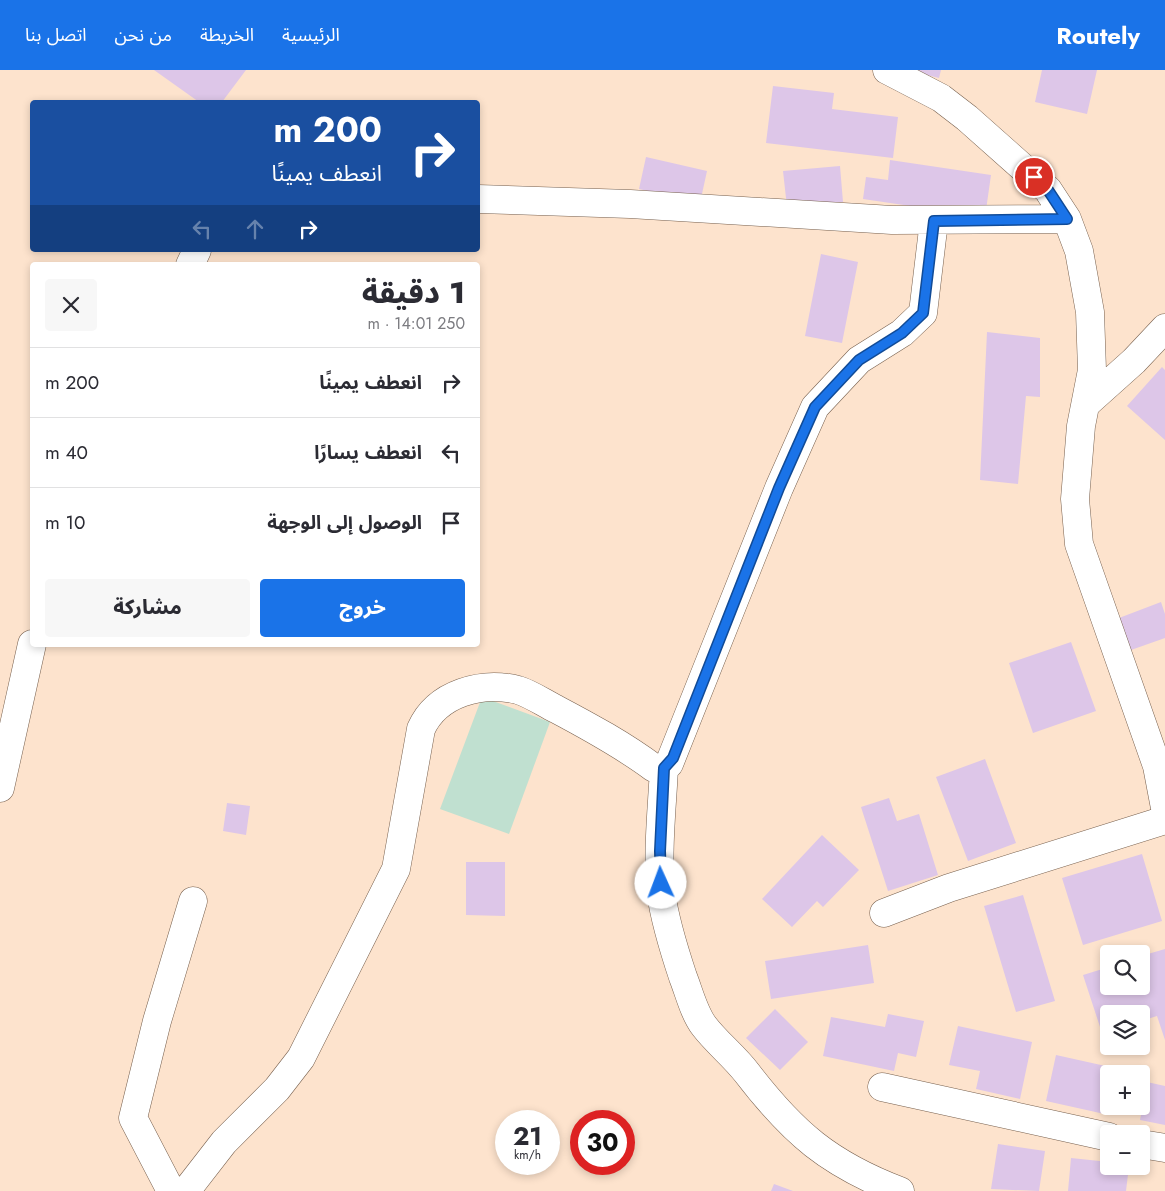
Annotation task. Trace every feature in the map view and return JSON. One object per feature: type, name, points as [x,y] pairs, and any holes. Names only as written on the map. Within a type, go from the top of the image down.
[{"type":"street","points":[[887,70],[941,98],[967,118],[1048,190],[1067,219],[1078,250],[1090,312],[1092,370],[1081,426],[1075,499],[1079,544],[1161,764],[1165,808]]},
{"type":"street","points":[[480,199],[630,204],[892,220],[1067,219]]},
{"type":"street","points":[[900,1191],[822,1152],[799,1133],[775,1110],[738,1062],[703,1025],[674,950],[662,894],[660,851],[664,768],[673,758],[779,488],[815,407],[859,360],[902,333],[923,313],[934,221]]},
{"type":"street","points":[[1086,404],[1134,361],[1165,328]]},
{"type":"street","points":[[0,788],[31,647]]},
{"type":"street","points":[[186,1191],[224,1142],[277,1089],[301,1058],[396,869],[421,729],[426,718],[436,707],[463,691],[493,687],[519,690],[602,733],[654,768],[664,768]]},
{"type":"street","points":[[884,913],[949,888],[1165,820]]},
{"type":"street","points":[[171,1191],[133,1118],[157,1021],[192,901]]},
{"type":"street","points":[[882,1087],[1100,1135]]},
{"type":"street","points":[[1150,1146],[1165,1148]]},
{"type":"green space","points":[[482,697],[550,722],[509,834],[440,809]]},
{"type":"building","points":[[154,70],[246,70],[224,100],[196,100]]},
{"type":"building","points":[[907,70],[941,70],[939,78]]},
{"type":"building","points":[[1042,70],[1097,70],[1087,114],[1035,102]]},
{"type":"building","points":[[773,86],[834,93],[832,109],[898,117],[893,158],[766,143]]},
{"type":"building","points":[[646,157],[707,171],[700,203],[639,189]]},
{"type":"building","points":[[890,160],[991,175],[985,217],[863,199],[866,177],[888,180]]},
{"type":"building","points":[[840,166],[843,202],[787,207],[783,171]]},
{"type":"building","points":[[821,254],[858,262],[842,343],[805,336]]},
{"type":"building","points":[[987,332],[1040,338],[1040,397],[1026,396],[1018,484],[980,480]]},
{"type":"building","points":[[1162,367],[1165,370],[1165,440],[1127,406]]},
{"type":"building","points":[[1161,602],[1165,614],[1165,638],[1131,650],[1119,618]]},
{"type":"building","points":[[1071,642],[1096,711],[1033,733],[1009,663]]},
{"type":"building","points":[[985,759],[1016,843],[968,861],[936,777]]},
{"type":"building","points":[[889,798],[897,821],[919,814],[938,875],[888,891],[861,807]]},
{"type":"building","points":[[227,803],[250,806],[246,835],[223,831]]},
{"type":"building","points":[[822,835],[859,870],[823,907],[817,901],[792,927],[762,899]]},
{"type":"building","points":[[1142,854],[1162,921],[1083,945],[1062,878]]},
{"type":"building","points":[[466,862],[505,862],[505,916],[466,915]]},
{"type":"building","points":[[1023,895],[1055,1001],[1016,1012],[984,906]]},
{"type":"building","points":[[868,945],[874,983],[771,999],[765,961]]},
{"type":"building","points":[[1165,949],[1165,1040],[1157,1016],[1150,1018],[1150,1005],[1100,1005],[1100,1027],[1083,975],[1100,970],[1100,995],[1150,995],[1150,953]]},
{"type":"building","points":[[775,1009],[808,1042],[780,1070],[746,1038]]},
{"type":"building","points":[[888,1014],[924,1021],[916,1057],[898,1053],[894,1071],[823,1056],[831,1017],[885,1027]]},
{"type":"building","points":[[958,1026],[1032,1042],[1020,1099],[976,1089],[980,1071],[949,1065]]},
{"type":"building","points":[[1056,1055],[1101,1065],[1100,1113],[1046,1101]]},
{"type":"building","points":[[1150,1083],[1165,1086],[1165,1125],[1140,1120],[1141,1115],[1150,1115]]},
{"type":"building","points":[[998,1144],[1045,1151],[1039,1191],[991,1189]]},
{"type":"building","points":[[1071,1158],[1100,1161],[1100,1175],[1128,1175],[1126,1191],[1068,1191]]},
{"type":"building","points":[[774,1184],[793,1191],[771,1191]]},
{"type":"route","points":[[661,883],[660,851],[664,768],[673,758],[779,488],[815,407],[859,360],[902,333],[923,313],[934,221],[1067,219],[1048,190],[1034,177]]}]
